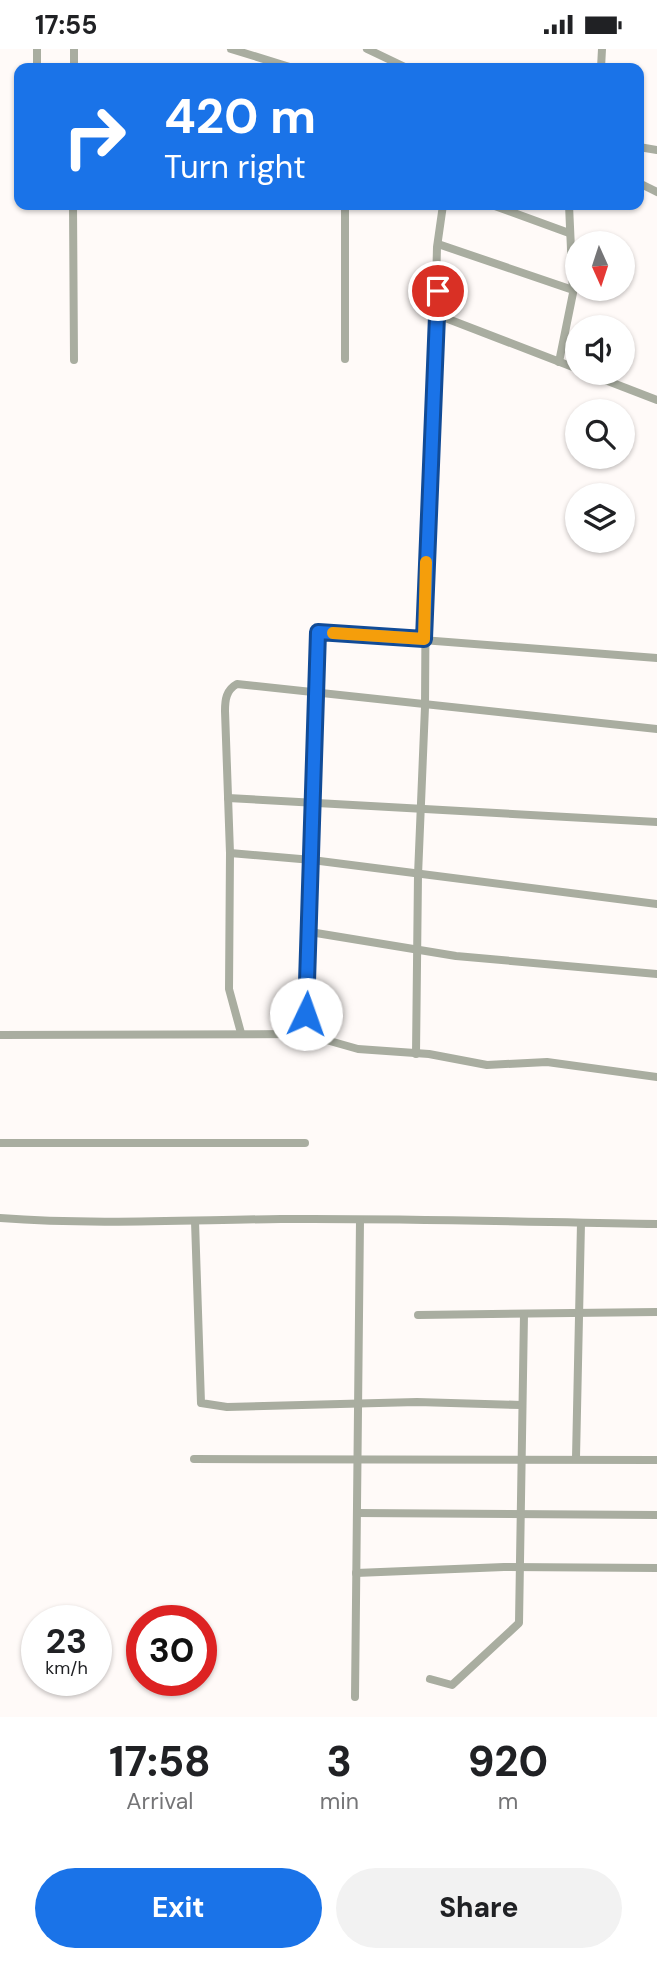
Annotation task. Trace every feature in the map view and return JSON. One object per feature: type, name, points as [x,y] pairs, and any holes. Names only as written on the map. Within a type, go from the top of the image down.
[{"type":"street","points":[[231,49],[277,63]]},
{"type":"street","points":[[367,49],[396,63]]},
{"type":"street","points":[[73,210],[74,360]]},
{"type":"street","points":[[345,210],[345,359]]},
{"type":"street","points":[[416,1054],[418,875],[425,707],[424,639],[435,314],[442,210]]},
{"type":"street","points":[[506,210],[565,232]]},
{"type":"street","points":[[569,210],[569,231]]},
{"type":"street","points":[[438,244],[565,287]]},
{"type":"street","points":[[559,362],[571,301]]},
{"type":"street","points":[[435,314],[565,364]]},
{"type":"street","points":[[618,385],[657,400]]},
{"type":"street","points":[[305,1034],[318,632],[657,658]]},
{"type":"street","points":[[242,1033],[229,989],[230,853],[225,699],[231,688],[237,684],[425,707],[657,729]]},
{"type":"street","points":[[228,798],[422,811],[657,822]]},
{"type":"street","points":[[230,853],[312,860],[657,904]]},
{"type":"street","points":[[310,932],[456,956],[657,974]]},
{"type":"street","points":[[0,1035],[305,1034],[358,1049],[416,1054],[493,1066],[547,1062],[657,1077]]},
{"type":"street","points":[[0,1143],[305,1143]]},
{"type":"street","points":[[0,1218],[37,1221],[359,1220],[657,1224]]},
{"type":"street","points":[[355,1697],[359,1220]]},
{"type":"street","points":[[195,1221],[201,1403],[227,1407],[418,1402],[521,1405]]},
{"type":"street","points":[[576,1458],[581,1223]]},
{"type":"street","points":[[418,1315],[657,1312]]},
{"type":"street","points":[[430,1679],[452,1685],[519,1623],[524,1314]]},
{"type":"street","points":[[194,1459],[657,1460]]},
{"type":"street","points":[[357,1513],[657,1515]]},
{"type":"street","points":[[356,1573],[519,1567],[657,1568]]},
{"type":"slow traffic","points":[[333,633],[424,639],[426,562]]},
{"type":"route","points":[[306,1014],[318,632],[424,639],[438,291]]}]
